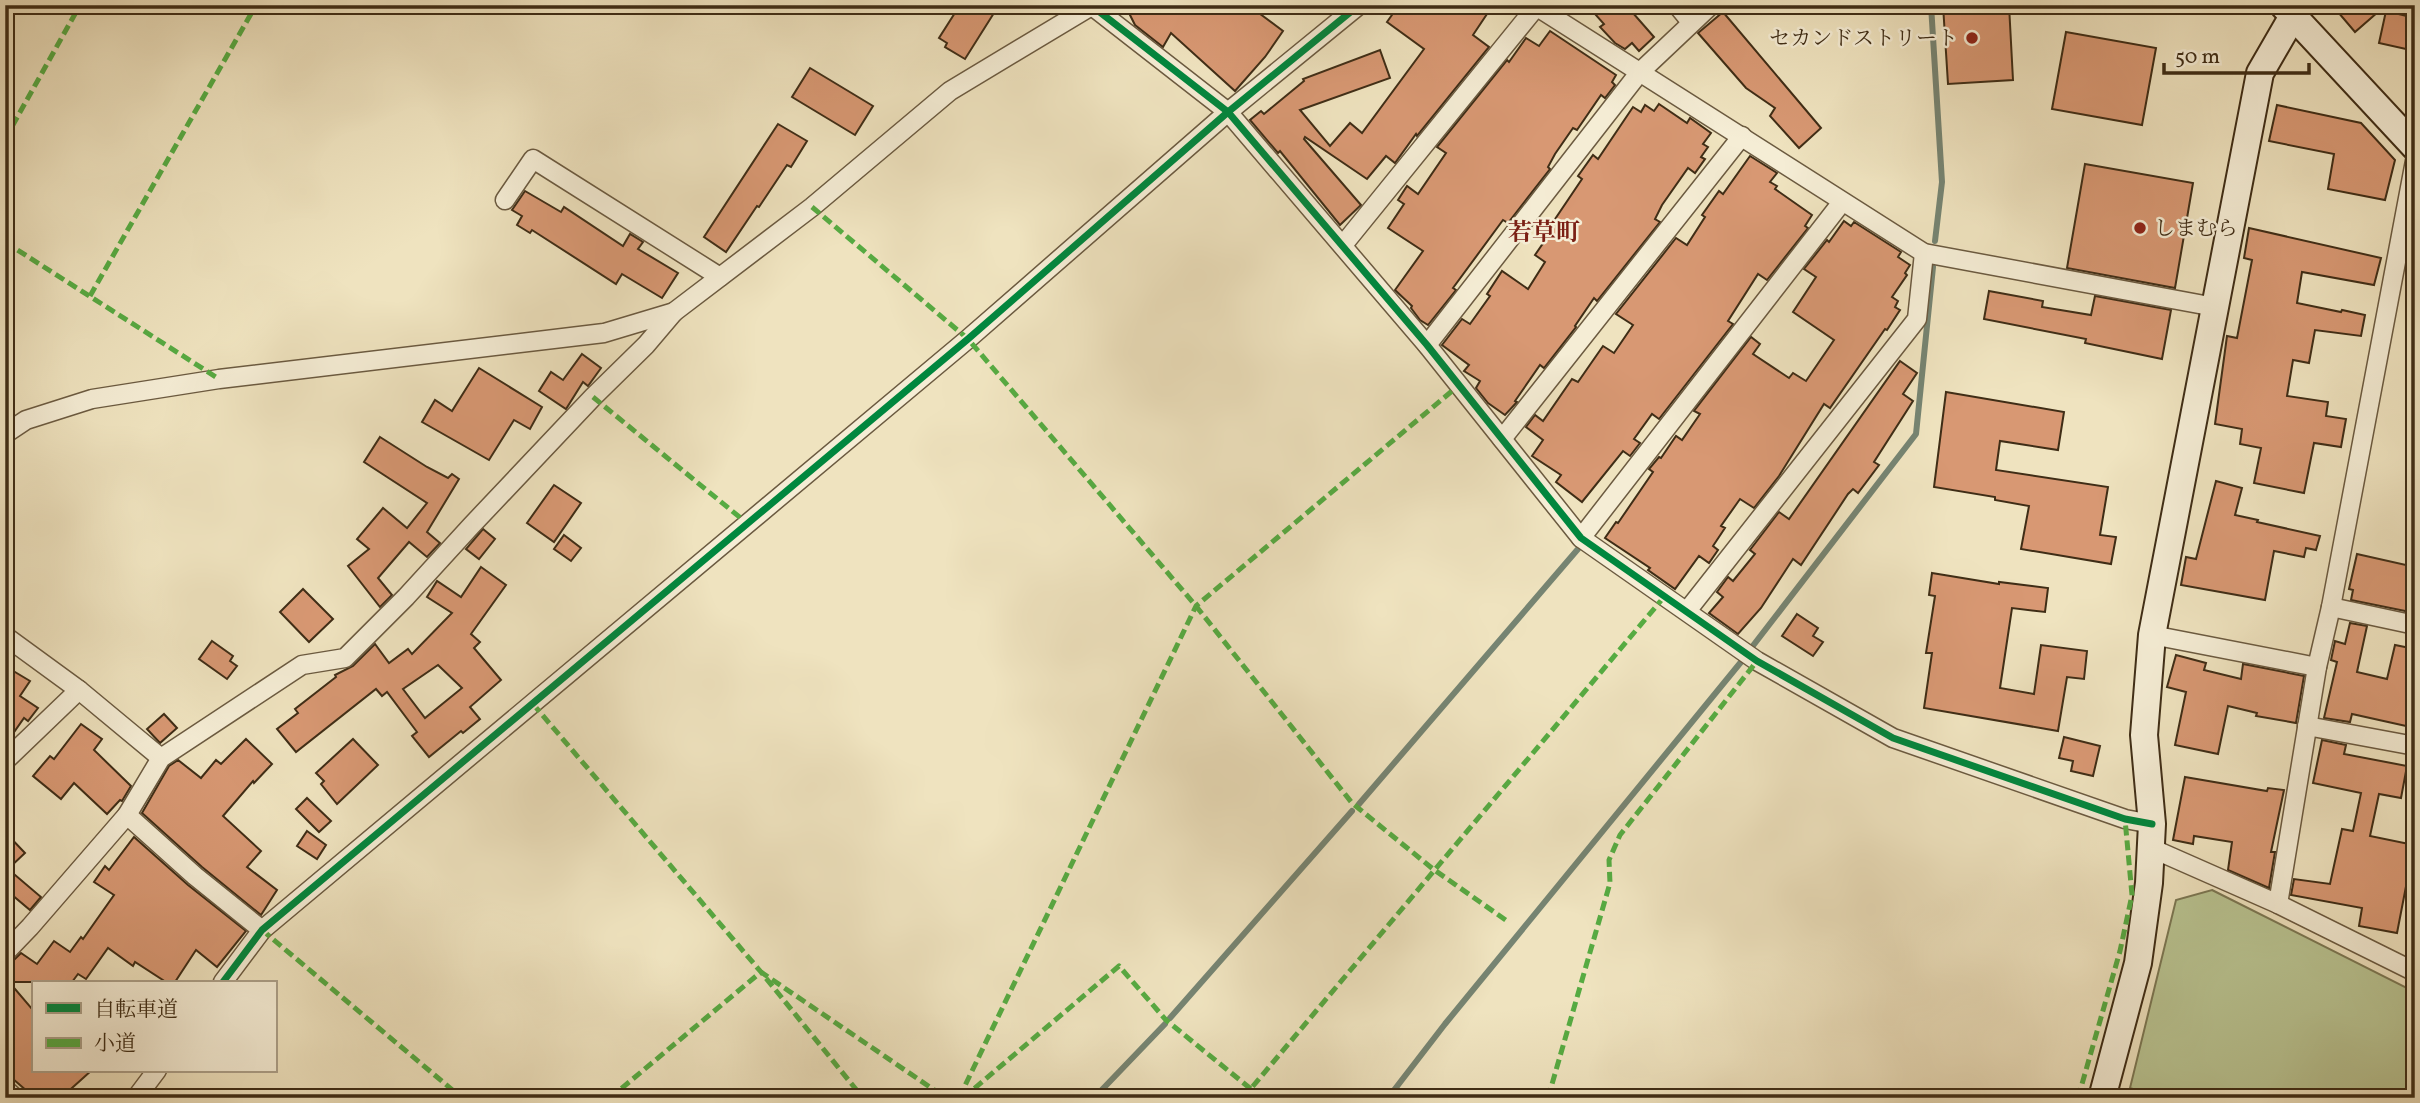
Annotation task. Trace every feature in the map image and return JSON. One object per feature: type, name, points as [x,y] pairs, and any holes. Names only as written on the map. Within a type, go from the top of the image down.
[{"type":"street","points":[[224,981],[262,930],[968,339],[1228,112],[1359,5]]},
{"type":"street","points":[[1676,5],[1691,22]]},
{"type":"street","points":[[1427,345],[1639,73],[1712,5]]},
{"type":"street","points":[[5,953],[127,815],[161,758],[302,665],[345,658],[407,597],[674,313],[812,207],[950,91],[1093,6],[1228,112],[1427,345],[1581,538],[1757,661],[1893,738],[2125,818],[2151,836],[2278,904],[2415,972]]},
{"type":"street","points":[[1343,245],[1535,6],[1924,253],[2216,307]]},
{"type":"street","points":[[2102,1098],[2138,963],[2149,883],[2151,836],[2144,735],[2152,635],[2260,73],[2288,11],[2415,147]]},
{"type":"street","points":[[1502,439],[1742,136]]},
{"type":"street","points":[[505,200],[533,159],[720,277]]},
{"type":"street","points":[[2278,904],[2317,667],[2331,607],[2415,161]]},
{"type":"street","points":[[1581,538],[1842,202]]},
{"type":"street","points":[[1687,611],[1917,319],[1924,253]]},
{"type":"street","points":[[5,434],[26,420],[92,399],[219,379],[604,333],[674,313]]},
{"type":"street","points":[[2331,607],[2415,625]]},
{"type":"street","points":[[2152,635],[2317,667]]},
{"type":"street","points":[[5,636],[79,690],[161,758]]},
{"type":"street","points":[[5,761],[79,690]]},
{"type":"street","points":[[2307,726],[2415,746]]},
{"type":"street","points":[[127,815],[195,876],[262,930]]},
{"type":"street","points":[[136,1098],[156,1072]]},
{"type":"street","points":[[5,1089],[15,1098]]},
{"type":"green space","points":[[2212,890],[2415,992],[2415,1098],[2158,1098],[2130,1088],[2176,900]]},
{"type":"building","points":[[960,5],[999,5],[965,59],[945,47],[947,43],[939,38]]},
{"type":"building","points":[[1125,5],[1248,5],[1283,31],[1265,57],[1235,91],[1171,33],[1163,47],[1135,25]]},
{"type":"building","points":[[1399,5],[1493,5],[1473,35],[1489,47],[1395,163],[1386,156],[1367,179],[1305,137],[1361,205],[1340,225],[1280,151],[1278,153],[1250,120],[1261,111],[1264,114],[1304,81],[1303,79],[1380,50],[1390,78],[1300,110],[1330,146],[1350,123],[1362,133],[1424,49],[1387,22]]},
{"type":"building","points":[[1587,5],[1626,5],[1654,37],[1639,51],[1632,43],[1625,49],[1615,43],[1600,27],[1604,24]]},
{"type":"building","points":[[1943,5],[2009,5],[2013,80],[1948,84]]},
{"type":"building","points":[[2332,5],[2386,5],[2355,32]]},
{"type":"building","points":[[2386,11],[2415,18],[2415,51],[2379,43]]},
{"type":"building","points":[[1723,12],[1821,128],[1799,148],[1770,116],[1775,108],[1746,88],[1698,33]]},
{"type":"building","points":[[1550,31],[1616,75],[1612,82],[1615,85],[1605,98],[1601,95],[1577,130],[1573,128],[1555,154],[1548,167],[1550,169],[1508,223],[1503,220],[1453,288],[1456,290],[1428,325],[1420,320],[1412,306],[1395,290],[1423,251],[1388,228],[1404,204],[1398,200],[1407,186],[1418,194],[1446,153],[1437,147],[1526,38],[1539,46]]},
{"type":"building","points":[[2066,32],[2156,48],[2142,125],[2052,109]]},
{"type":"building","points":[[810,68],[873,106],[855,135],[792,97]]},
{"type":"building","points":[[1659,104],[1687,123],[1690,118],[1711,133],[1703,144],[1708,147],[1701,157],[1705,159],[1695,173],[1688,168],[1662,205],[1655,219],[1660,222],[1597,301],[1594,298],[1576,327],[1544,368],[1540,365],[1515,401],[1517,402],[1505,415],[1488,403],[1476,388],[1480,381],[1464,371],[1469,365],[1442,345],[1462,319],[1470,324],[1490,296],[1487,294],[1502,271],[1528,289],[1545,262],[1535,255],[1548,236],[1545,234],[1582,179],[1578,176],[1593,155],[1598,159],[1633,107],[1641,112],[1645,105],[1654,111]]},
{"type":"building","points":[[2277,105],[2361,123],[2395,160],[2385,200],[2328,189],[2334,154],[2269,141]]},
{"type":"building","points":[[778,124],[807,141],[791,167],[787,165],[726,252],[704,237]]},
{"type":"building","points":[[1750,156],[1777,173],[1770,182],[1777,186],[1775,189],[1812,215],[1805,226],[1808,228],[1767,280],[1758,274],[1728,321],[1733,324],[1659,419],[1652,414],[1634,439],[1640,443],[1630,456],[1623,451],[1582,502],[1556,482],[1561,475],[1532,456],[1543,440],[1526,427],[1535,415],[1543,421],[1572,379],[1578,382],[1603,346],[1614,353],[1633,325],[1616,314],[1676,238],[1687,245],[1705,217],[1702,215],[1719,191],[1723,194]]},
{"type":"building","points":[[2085,164],[2193,183],[2175,288],[2067,268]]},
{"type":"building","points":[[525,191],[561,212],[564,207],[623,246],[630,234],[643,242],[638,249],[678,273],[662,298],[622,274],[616,284],[532,230],[530,233],[517,225],[522,216],[512,210]]},
{"type":"building","points":[[1844,221],[1851,226],[1854,222],[1901,252],[1898,257],[1910,265],[1905,273],[1907,275],[1892,297],[1898,301],[1895,307],[1900,310],[1830,408],[1824,404],[1779,476],[1754,508],[1740,499],[1721,526],[1725,528],[1713,546],[1718,550],[1709,563],[1699,556],[1675,589],[1648,570],[1650,568],[1605,538],[1653,472],[1649,469],[1661,458],[1676,436],[1682,440],[1700,414],[1694,411],[1751,337],[1760,344],[1753,354],[1789,378],[1793,373],[1806,381],[1834,340],[1793,312],[1816,277],[1804,269]]},
{"type":"building","points":[[2249,228],[2381,258],[2374,285],[2302,272],[2297,303],[2365,315],[2361,336],[2315,330],[2309,363],[2293,360],[2287,396],[2328,402],[2326,416],[2346,419],[2341,447],[2314,443],[2304,493],[2254,483],[2261,448],[2240,444],[2242,429],[2215,424],[2227,336],[2237,338],[2252,260],[2244,258]]},
{"type":"building","points":[[1989,291],[2043,301],[2042,307],[2091,315],[2095,296],[2171,310],[2162,359],[2085,343],[2086,339],[1984,319]]},
{"type":"building","points":[[582,354],[601,368],[588,386],[583,382],[566,409],[539,391],[551,372],[563,380]]},
{"type":"building","points":[[1900,361],[1917,373],[1903,394],[1913,401],[1874,462],[1879,465],[1858,493],[1853,489],[1848,494],[1801,565],[1793,559],[1761,608],[1738,634],[1709,613],[1723,597],[1717,592],[1728,577],[1733,581],[1755,554],[1750,550],[1779,512],[1789,519]]},
{"type":"building","points":[[479,368],[542,407],[530,429],[514,420],[489,460],[422,422],[435,400],[452,411]]},
{"type":"building","points":[[1946,392],[2064,412],[2058,450],[2000,441],[1996,470],[2108,487],[2100,535],[2116,537],[2111,564],[2021,549],[2029,506],[1995,500],[1995,497],[1934,487]]},
{"type":"building","points":[[380,437],[427,467],[448,478],[452,474],[459,479],[427,532],[440,543],[427,557],[409,542],[378,578],[392,595],[380,607],[348,566],[369,549],[357,539],[383,508],[407,528],[427,503],[364,462]]},
{"type":"building","points":[[2216,481],[2242,488],[2235,515],[2320,536],[2316,550],[2306,548],[2304,557],[2274,551],[2265,600],[2181,585],[2186,557],[2196,559]]},
{"type":"building","points":[[554,485],[581,503],[554,542],[527,523]]},
{"type":"building","points":[[483,529],[495,539],[479,559],[466,549]]},
{"type":"building","points":[[564,535],[581,548],[571,561],[554,549]]},
{"type":"building","points":[[2357,554],[2415,567],[2415,613],[2351,600],[2353,590],[2349,589]]},
{"type":"building","points":[[481,567],[506,585],[471,634],[480,642],[474,648],[501,680],[470,707],[480,719],[463,733],[461,731],[429,757],[412,736],[417,732],[387,692],[382,696],[376,689],[296,752],[277,729],[298,713],[295,709],[336,677],[335,675],[353,666],[375,644],[389,663],[408,649],[412,654],[452,613],[427,597],[437,581],[461,597]],"holes":[[[438,665],[462,688],[425,718],[403,689]]]},
{"type":"building","points":[[1932,573],[1999,584],[2048,588],[2045,612],[2012,608],[2000,688],[2034,694],[2041,645],[2087,651],[2084,679],[2067,677],[2058,731],[1924,708],[1932,653],[1926,653],[1935,596],[1929,595]]},
{"type":"building","points":[[303,589],[333,619],[309,642],[280,612]]},
{"type":"building","points":[[1797,614],[1818,628],[1813,636],[1823,642],[1813,656],[1782,636]]},
{"type":"building","points":[[2350,623],[2367,626],[2357,672],[2387,679],[2395,645],[2415,649],[2415,728],[2352,714],[2350,722],[2324,718],[2337,662],[2331,660],[2335,641],[2345,644]]},
{"type":"building","points":[[212,641],[233,656],[230,661],[237,666],[227,679],[199,659]]},
{"type":"building","points":[[2176,655],[2206,663],[2204,670],[2241,679],[2243,664],[2304,676],[2296,723],[2256,716],[2257,713],[2228,706],[2218,754],[2175,745],[2186,692],[2167,687]]},
{"type":"building","points":[[5,666],[30,681],[20,696],[38,708],[28,721],[24,718],[5,745]]},
{"type":"building","points":[[164,714],[177,728],[160,743],[147,729]]},
{"type":"building","points":[[81,724],[102,739],[94,750],[131,786],[122,801],[107,814],[74,783],[61,799],[33,776],[50,756],[54,759]]},
{"type":"building","points":[[2064,737],[2100,746],[2093,776],[2071,771],[2073,761],[2059,758]]},
{"type":"building","points":[[246,739],[272,764],[254,783],[253,781],[223,816],[261,851],[247,867],[277,890],[261,915],[142,813],[169,766],[178,760],[201,778],[216,760],[221,764]]},
{"type":"building","points":[[353,739],[378,765],[337,804],[321,784],[324,781],[316,773]]},
{"type":"building","points":[[2322,740],[2346,745],[2344,754],[2407,766],[2401,798],[2379,794],[2370,836],[2414,845],[2397,933],[2359,926],[2362,908],[2291,895],[2294,879],[2330,884],[2342,829],[2353,831],[2361,793],[2313,783]]},
{"type":"building","points":[[2185,777],[2267,791],[2268,788],[2284,790],[2271,852],[2275,852],[2269,888],[2228,870],[2232,842],[2194,836],[2193,844],[2173,840]]},
{"type":"building","points":[[307,798],[331,821],[319,832],[296,809]]},
{"type":"building","points":[[307,831],[326,845],[317,859],[297,846]]},
{"type":"building","points":[[5,832],[25,853],[8,869],[41,897],[30,910],[5,889]]},
{"type":"building","points":[[134,837],[246,931],[217,967],[196,950],[176,981],[164,981],[135,962],[133,966],[108,948],[86,979],[78,974],[73,981],[9,982],[32,1009],[32,1072],[90,1072],[63,1096],[58,1090],[51,1098],[35,1098],[5,1072],[5,964],[21,953],[37,964],[54,941],[70,952],[81,937],[83,939],[114,895],[94,882],[105,866],[109,870]]},
{"type":"waterway","points":[[1931,5],[1942,182],[1935,241]]},
{"type":"waterway","points":[[1752,647],[1916,434],[1933,267]]},
{"type":"waterway","points":[[1359,804],[1578,549]]},
{"type":"waterway","points":[[1388,1098],[1445,1024],[1741,662]]},
{"type":"waterway","points":[[1170,1018],[1352,811]]},
{"type":"waterway","points":[[1094,1098],[1165,1024]]},
{"type":"marked path","points":[[5,139],[80,5]]},
{"type":"marked path","points":[[90,296],[256,5]]},
{"type":"marked path","points":[[812,207],[968,339],[1196,606],[1352,803],[1433,869],[1507,921]]},
{"type":"marked path","points":[[5,242],[219,379]]},
{"type":"marked path","points":[[959,1098],[1196,606],[1458,386]]},
{"type":"marked path","points":[[593,397],[748,524]]},
{"type":"marked path","points":[[1243,1098],[1664,597]]},
{"type":"marked path","points":[[1548,1098],[1610,883],[1609,860],[1620,835],[1757,661]]},
{"type":"marked path","points":[[533,704],[761,972],[863,1098]]},
{"type":"marked path","points":[[2078,1098],[2120,951],[2132,895],[2125,819]]},
{"type":"marked path","points":[[262,930],[462,1098]]},
{"type":"marked path","points":[[963,1098],[1119,966],[1166,1020],[1262,1098]]},
{"type":"marked path","points":[[610,1098],[761,972],[946,1098]]},
{"type":"cycle path","points":[[224,981],[262,930],[968,339],[1228,112],[1359,5]]},
{"type":"cycle path","points":[[1092,6],[1228,112],[1427,345],[1581,538],[1757,661],[1893,738],[2125,819],[2152,824]]},
{"type":"place","name":"セカンドストリート","points":[[1972,38]]},
{"type":"place","name":"しまむら","points":[[2140,228]]},
{"type":"district","name":"若草町","points":[[1544,232]]}]
